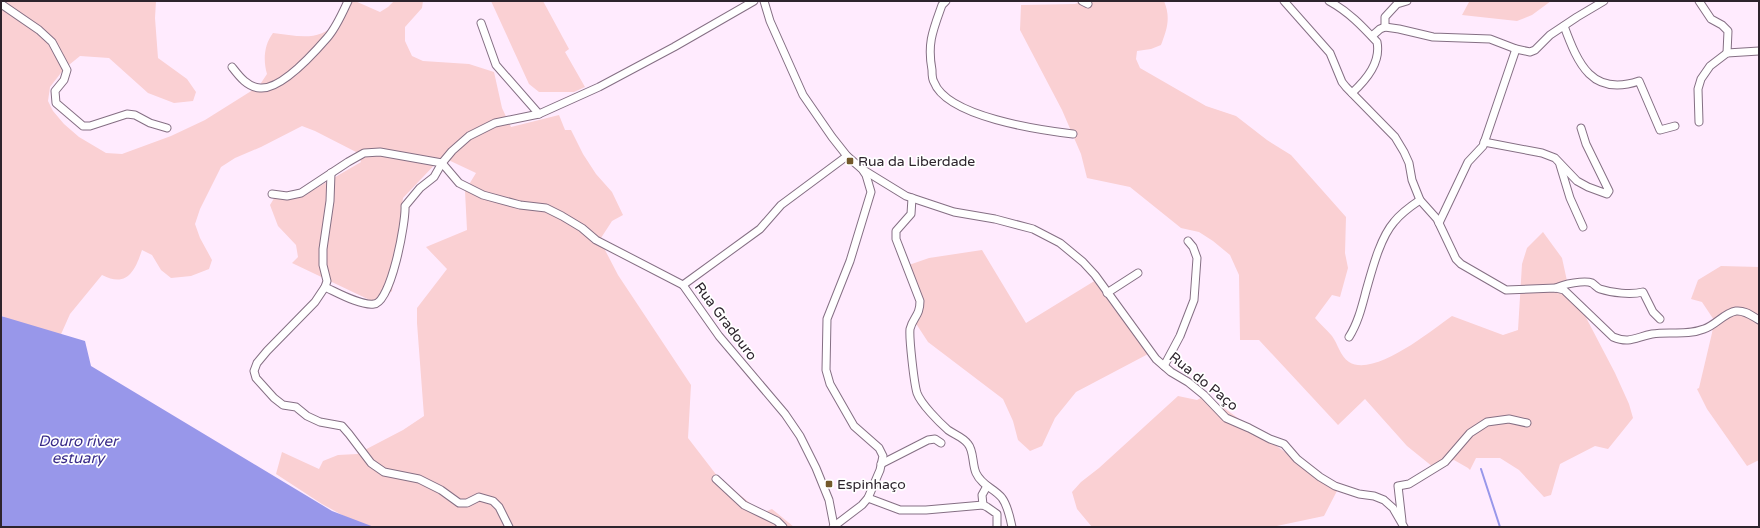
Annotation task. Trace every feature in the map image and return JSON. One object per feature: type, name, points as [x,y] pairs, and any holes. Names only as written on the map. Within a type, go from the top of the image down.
[{"type":"street","points":[[232,67],[248,84],[260,88],[272,86],[282,81],[300,66],[328,38],[348,1]]},
{"type":"street","points":[[325,287],[364,303],[379,303],[391,281],[403,234],[406,206],[420,188],[434,177],[442,163],[452,151],[469,136],[495,123],[539,114],[606,84],[700,33],[754,1]]},
{"type":"street","name":"Rua do Paço","points":[[764,1],[770,21],[803,95],[818,119],[847,156],[862,169],[892,188],[912,198],[954,212],[996,219],[1033,229],[1060,243],[1083,262],[1156,359],[1204,395],[1226,418],[1284,444],[1297,459],[1320,477],[1335,486],[1384,500],[1393,508],[1403,526]]},
{"type":"street","points":[[946,1],[942,5],[932,36],[929,53],[934,82],[941,94],[948,100],[976,113],[1049,131],[1073,134]]},
{"type":"street","points":[[1284,1],[1330,53],[1342,82],[1395,137],[1407,157],[1420,200],[1439,223],[1456,259],[1461,264],[1506,290],[1556,288],[1564,290],[1613,337],[1619,340],[1630,341],[1652,334],[1691,333],[1713,326],[1728,314],[1737,311],[1747,313],[1759,320]]},
{"type":"street","points":[[1329,1],[1343,8],[1377,42],[1377,60],[1362,83],[1352,93]]},
{"type":"street","points":[[1385,27],[1385,17],[1397,4],[1407,1]]},
{"type":"street","points":[[1372,36],[1380,29],[1385,27],[1433,37],[1490,39],[1516,49],[1530,52],[1535,50],[1550,35],[1577,16],[1604,1]]},
{"type":"street","points":[[1698,1],[1711,19],[1722,25],[1728,31],[1727,53]]},
{"type":"street","points":[[1,4],[39,30],[52,42],[67,70],[64,80],[55,91],[56,103],[83,126],[90,126],[131,114],[150,123],[167,128]]},
{"type":"street","points":[[481,23],[496,65],[539,114]]},
{"type":"street","points":[[1564,26],[1570,42],[1589,75],[1599,82],[1610,86],[1638,81],[1660,130],[1675,126]]},
{"type":"street","points":[[1439,223],[1468,162],[1483,146],[1516,49]]},
{"type":"street","points":[[1699,122],[1698,89],[1701,79],[1710,66],[1727,53],[1759,52]]},
{"type":"street","points":[[1484,142],[1542,153],[1555,158],[1577,181],[1607,194],[1609,191],[1586,144],[1581,128]]},
{"type":"street","points":[[272,194],[287,196],[301,193],[364,153],[380,152],[442,163]]},
{"type":"street","points":[[683,285],[760,229],[781,205],[847,156]]},
{"type":"street","points":[[1559,161],[1570,198],[1583,226]]},
{"type":"street","name":"Rua Gradouro","points":[[442,163],[459,183],[477,192],[520,205],[546,208],[562,216],[596,240],[683,285],[719,336],[785,414],[800,436],[816,468],[826,493],[835,527]]},
{"type":"street","points":[[835,527],[862,505],[868,498],[883,456],[879,448],[854,426],[830,384],[826,370],[827,319],[850,261],[871,192],[866,175],[862,169]]},
{"type":"street","points":[[331,173],[330,201],[323,249],[323,265],[326,281],[325,287],[315,302],[257,363],[254,371],[259,381],[274,398],[283,405],[296,406],[307,416],[320,422],[342,426],[371,463],[384,472],[419,479],[441,490],[459,503],[466,503],[479,497],[493,501],[499,507],[509,527]]},
{"type":"street","points":[[912,198],[911,214],[896,231],[896,239],[920,301],[920,310],[910,329],[914,378],[918,394],[923,403],[949,431],[960,436],[969,444],[976,474],[987,486],[1002,498],[1012,527]]},
{"type":"street","points":[[1349,337],[1361,310],[1383,241],[1393,222],[1408,208],[1420,200]]},
{"type":"street","points":[[1164,366],[1180,336],[1194,300],[1197,278],[1197,258],[1193,247],[1188,241]]},
{"type":"street","points":[[1107,293],[1138,272]]},
{"type":"street","points":[[1556,288],[1562,285],[1585,282],[1592,283],[1598,289],[1635,294],[1643,292],[1653,312],[1660,319]]},
{"type":"street","name":"Rua do Paço","points":[[1403,526],[1398,486],[1409,484],[1445,462],[1470,433],[1487,422],[1509,419],[1527,423]]},
{"type":"street","points":[[881,464],[928,440],[935,439],[941,443]]},
{"type":"street","points":[[716,479],[744,505],[777,521],[783,527]]},
{"type":"street","points":[[983,505],[982,495],[987,486]]},
{"type":"street","points":[[868,498],[900,510],[983,505],[997,514],[997,527]]},
{"type":"shaded area","points":[[1,1],[156,1],[155,18],[158,58],[187,79],[196,92],[193,101],[174,103],[148,93],[109,58],[80,56],[64,69],[50,87],[48,101],[53,111],[64,124],[79,137],[106,153],[122,154],[171,136],[205,120],[259,86],[267,74],[265,53],[268,42],[273,33],[306,36],[322,33],[335,23],[340,16],[345,3],[355,1],[380,12],[394,1],[423,1],[422,8],[405,27],[405,41],[412,56],[423,61],[469,64],[494,72],[502,108],[511,127],[559,115],[565,130],[571,130],[583,154],[596,174],[612,192],[623,215],[612,221],[601,238],[605,250],[618,275],[691,385],[688,438],[718,477],[762,513],[772,509],[794,527],[364,527],[322,504],[276,474],[282,452],[319,469],[323,461],[338,455],[357,454],[403,430],[424,416],[417,308],[447,269],[426,247],[467,230],[465,191],[476,173],[442,157],[403,198],[392,291],[376,303],[292,263],[298,257],[296,245],[278,226],[270,205],[276,195],[294,196],[313,190],[361,162],[358,153],[302,126],[261,147],[235,158],[221,167],[200,209],[195,224],[200,238],[212,260],[209,269],[191,276],[171,278],[161,270],[152,255],[142,250],[133,271],[129,275],[118,280],[102,275],[70,314],[58,341],[18,325],[1,315]]},
{"type":"shaded area","points":[[491,1],[543,1],[569,49],[565,52],[585,87],[574,92],[539,92],[529,84]]},
{"type":"shaded area","points":[[1083,1],[1164,1],[1168,18],[1161,45],[1151,49],[1137,51],[1136,59],[1140,68],[1206,106],[1236,116],[1267,140],[1291,155],[1346,217],[1345,253],[1348,268],[1340,297],[1332,295],[1315,318],[1332,336],[1343,357],[1349,362],[1360,365],[1373,364],[1387,358],[1417,341],[1452,316],[1503,335],[1518,330],[1522,264],[1527,248],[1543,232],[1562,258],[1569,290],[1580,306],[1615,373],[1629,404],[1633,418],[1608,449],[1595,446],[1560,464],[1551,495],[1544,497],[1519,470],[1500,458],[1476,458],[1470,470],[1454,460],[1433,467],[1407,446],[1365,399],[1338,425],[1259,340],[1240,340],[1239,275],[1230,255],[1199,232],[1181,228],[1130,187],[1087,178],[1081,154],[1062,110],[1020,30],[1021,5],[1075,4]]},
{"type":"shaded area","points":[[1468,1],[1551,1],[1532,15],[1517,21],[1462,15],[1469,2]]},
{"type":"shaded area","points":[[982,250],[1026,323],[1096,280],[1150,353],[1076,392],[1055,418],[1042,446],[1030,451],[1018,440],[1013,421],[1003,399],[928,342],[913,319],[923,307],[906,266],[929,258]]},
{"type":"shaded area","points":[[1721,266],[1759,267],[1759,460],[1747,466],[1707,409],[1697,389],[1699,388],[1714,320],[1702,302],[1691,299],[1698,280]]},
{"type":"shaded area","points":[[1206,395],[1338,489],[1324,516],[1272,527],[1092,527],[1077,509],[1072,492],[1081,482],[1099,468],[1178,396],[1197,400]]},
{"type":"water","name":"Douro river estuary","points":[[1,316],[85,341],[91,366],[332,511],[374,527],[1,527]]},
{"type":"waterway","points":[[1481,469],[1500,527]]},
{"type":"place","name":"Rua da Liberdade","points":[[850,161]]},
{"type":"place","name":"Espinhaço","points":[[829,484]]}]
